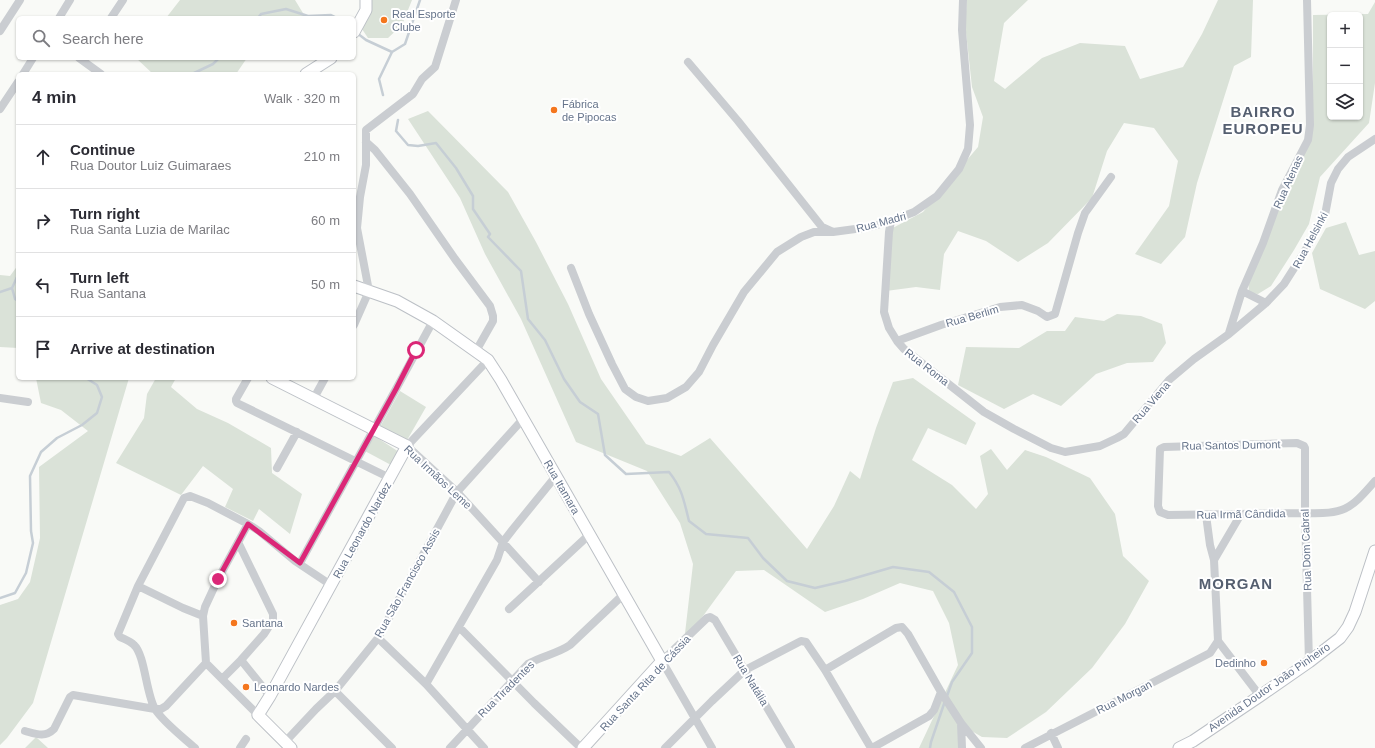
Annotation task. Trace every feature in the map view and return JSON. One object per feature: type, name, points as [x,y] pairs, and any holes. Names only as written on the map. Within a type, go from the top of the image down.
[{"type":"street","points":[[0,31],[20,0]]},
{"type":"street","points":[[60,16],[70,0]]},
{"type":"street","points":[[112,16],[123,0]]},
{"type":"street","points":[[357,27],[366,10],[366,0]]},
{"type":"street","points":[[356,320],[369,291],[357,228],[360,197],[366,165],[366,130],[413,94],[422,79],[436,67],[456,0]]},
{"type":"street","name":"Rua Madri","points":[[571,268],[589,314],[625,389],[636,397],[648,401],[667,398],[686,387],[699,372],[744,292],[777,252],[801,237],[814,232],[833,232],[870,227],[914,212],[937,196],[959,169],[968,149],[970,125],[962,30],[963,0]]},
{"type":"street","name":"Rua Atenas","points":[[1228,334],[1242,290],[1264,243],[1282,190],[1308,140],[1310,125],[1307,0]]},
{"type":"street","points":[[24,72],[32,60]]},
{"type":"street","points":[[84,60],[99,72]]},
{"type":"street","points":[[309,72],[328,60]]},
{"type":"street","points":[[688,62],[738,121],[822,227],[833,232]]},
{"type":"street","points":[[0,109],[16,85]]},
{"type":"street","name":"Rua Helsinki","points":[[1228,334],[1266,302],[1284,284],[1325,216],[1331,183],[1338,169],[1348,157],[1375,139]]},
{"type":"street","points":[[366,142],[375,150],[410,194],[490,306],[493,321],[476,351]]},
{"type":"street","name":"Rua Berlim","points":[[897,341],[941,325],[1000,307],[1022,305],[1038,311],[1047,317],[1052,316],[1056,312],[1085,213],[1111,177]]},
{"type":"street","name":"Rua Roma","points":[[891,221],[888,232],[884,312],[889,328],[897,341],[904,349],[984,412],[1051,448],[1065,452]]},
{"type":"street","name":"Rua Itamara","points":[[356,287],[404,303],[433,321],[488,360],[590,534],[712,748]]},
{"type":"street","points":[[1242,290],[1252,297],[1266,302]]},
{"type":"street","points":[[300,563],[433,321]]},
{"type":"street","name":"Rua Viena","points":[[1065,452],[1100,446],[1124,434],[1170,380],[1194,359],[1228,334]]},
{"type":"street","name":"Rua Leonardo Nardez","points":[[258,715],[270,696],[407,446],[488,360]]},
{"type":"street","points":[[247,380],[236,399],[237,402],[390,478]]},
{"type":"street","name":"Rua Irmãos Leme","points":[[276,380],[407,446],[457,492],[540,582]]},
{"type":"street","points":[[314,398],[324,380]]},
{"type":"street","points":[[0,398],[28,402]]},
{"type":"street","name":"Rua São Francisco Assis","points":[[288,745],[316,709],[335,692],[378,638],[457,492],[523,419]]},
{"type":"street","points":[[277,468],[297,432]]},
{"type":"street","name":"Rua Santos Dumont","points":[[1168,515],[1160,512],[1158,506],[1160,448],[1297,443]]},
{"type":"street","name":"Rua Dom Cabral","points":[[1297,443],[1302,444],[1304,448],[1309,662]]},
{"type":"street","points":[[426,684],[497,560],[504,542],[556,476]]},
{"type":"street","name":"Rua Irmã Cândida","points":[[1168,515],[1325,514],[1341,511],[1357,501],[1375,481]]},
{"type":"street","points":[[195,748],[155,709],[146,681],[140,654],[133,644],[120,637],[118,634],[138,586],[184,498],[190,496],[208,503],[248,524],[331,585]]},
{"type":"street","points":[[1214,560],[1242,514]]},
{"type":"street","points":[[1206,515],[1210,545],[1214,560],[1218,641],[1260,696]]},
{"type":"street","points":[[248,524],[218,579],[205,607],[203,616],[206,662],[288,745]]},
{"type":"street","points":[[510,609],[590,534]]},
{"type":"street","points":[[222,679],[242,660],[264,634],[274,618],[238,542]]},
{"type":"street","name":"Avenida Doutor João Pinheiro","points":[[1179,748],[1193,741],[1260,696],[1309,662],[1340,638],[1348,627],[1355,612],[1375,551]]},
{"type":"street","points":[[138,586],[203,616]]},
{"type":"street","name":"Rua Tiradentes","points":[[450,748],[466,729],[528,664],[570,645],[624,594]]},
{"type":"street","name":"Rua Natália","points":[[707,618],[712,617],[715,620],[791,748]]},
{"type":"street","name":"Rua Santa Rita de Cássia","points":[[582,748],[662,661],[707,618]]},
{"type":"street","points":[[459,627],[534,703],[582,748]]},
{"type":"street","points":[[825,670],[896,628],[902,627],[908,634],[941,692],[961,723],[981,748]]},
{"type":"street","points":[[378,638],[426,684],[484,748]]},
{"type":"street","points":[[665,748],[694,718],[745,670],[801,641],[806,642],[825,670],[871,748],[929,716],[934,710],[941,692]]},
{"type":"street","name":"Rua Morgan","points":[[1025,748],[1051,733],[1210,653],[1218,641]]},
{"type":"street","points":[[242,660],[270,696]]},
{"type":"street","points":[[25,731],[41,736],[52,732],[70,697],[73,695],[161,709],[166,706],[206,662]]},
{"type":"street","points":[[335,692],[392,748]]},
{"type":"street","points":[[961,723],[962,748]]},
{"type":"street","points":[[1051,733],[1058,748]]},
{"type":"street","points":[[240,748],[246,740]]},
{"type":"shaded area","points":[[180,0],[295,0],[305,16],[168,16]]},
{"type":"shaded area","name":"Real Esporte Clube","points":[[370,0],[412,0],[402,25],[388,38],[368,38],[360,26]]},
{"type":"shaded area","points":[[967,0],[1028,0],[1004,23],[994,81],[1005,89],[1042,58],[1080,43],[1125,46],[1140,79],[1183,67],[1202,34],[1218,0],[1253,0],[1251,57],[1234,66],[1197,183],[1185,237],[1161,264],[1135,254],[1169,206],[1178,161],[1154,128],[1124,123],[1107,151],[1092,198],[1048,243],[1018,262],[986,241],[958,231],[944,254],[940,290],[916,287],[886,291],[887,231],[923,212],[978,147],[983,117],[972,87],[965,23]]},
{"type":"shaded area","points":[[1375,2],[1375,83],[1369,123],[1320,177],[1309,224],[1271,286],[1258,294],[1249,293],[1248,279],[1313,126],[1313,15],[1327,15],[1327,120],[1363,120],[1363,14],[1368,14]]},
{"type":"shaded area","points":[[138,60],[246,60],[237,72],[151,72]]},
{"type":"shaded area","points":[[428,111],[508,192],[568,304],[601,379],[646,444],[681,456],[710,438],[807,549],[834,506],[850,471],[860,479],[876,428],[893,382],[913,378],[976,423],[966,445],[928,428],[912,460],[952,485],[976,509],[988,494],[980,456],[991,449],[1007,470],[1025,450],[1046,457],[1090,478],[1115,514],[1123,556],[1149,581],[1125,624],[1092,668],[1046,712],[1007,738],[982,737],[963,726],[958,748],[919,748],[958,665],[949,623],[933,591],[900,583],[863,599],[825,612],[764,570],[736,571],[684,642],[693,564],[680,523],[647,471],[576,442],[521,319],[485,254],[460,198],[408,119]]},
{"type":"shaded area","points":[[1346,222],[1359,255],[1375,251],[1375,301],[1365,309],[1320,289],[1312,253],[1326,228]]},
{"type":"shaded area","points":[[16,268],[16,348],[0,347],[0,275],[10,276]]},
{"type":"shaded area","points":[[1117,314],[1141,316],[1162,324],[1166,343],[1153,362],[1127,363],[1096,374],[1061,406],[1033,394],[1004,409],[958,385],[966,347],[1019,348],[1047,331],[1065,331],[1075,317],[1104,321]]},
{"type":"shaded area","points":[[36,380],[128,380],[33,703],[0,745],[0,605],[18,599],[30,582],[40,538],[39,467],[88,431],[61,410],[41,403]]},
{"type":"shaded area","points":[[155,380],[175,380],[171,387],[197,409],[228,423],[271,448],[272,473],[302,494],[290,534],[259,509],[253,521],[225,507],[233,489],[203,466],[181,495],[116,463],[144,418],[147,394]]},
{"type":"shaded area","points":[[400,391],[426,407],[406,442],[380,427]]},
{"type":"shaded area","points":[[373,435],[399,452],[391,465],[363,450]]},
{"type":"shaded area","points":[[36,737],[48,748],[25,748]]},
{"type":"waterway","points":[[357,33],[366,40],[392,52],[405,44],[420,0]]},
{"type":"waterway","points":[[260,16],[261,14],[286,9],[308,16]]},
{"type":"waterway","points":[[308,16],[333,16]]},
{"type":"waterway","points":[[383,95],[379,79],[392,52]]},
{"type":"waterway","points":[[196,72],[213,64],[217,60]]},
{"type":"waterway","points":[[398,120],[396,131],[408,145],[418,146],[436,143],[456,168],[473,196],[473,209],[490,234],[488,237],[521,271],[528,319],[545,340],[564,379],[580,402],[598,414],[605,455],[626,474],[669,472],[680,489],[689,521],[706,534],[748,538],[763,558],[787,581],[815,588],[893,567],[929,572],[954,592],[972,627],[972,653],[952,682],[947,696]]},
{"type":"waterway","points":[[0,292],[12,288],[16,279]]},
{"type":"waterway","points":[[12,288],[16,300]]},
{"type":"waterway","points":[[0,598],[15,593],[26,573],[33,543],[31,531],[30,476],[41,452],[57,438],[82,425],[97,413],[102,397],[97,385],[89,380]]},
{"type":"waterway","points":[[930,748],[945,701]]},
{"type":"place","name":"Real Esporte Clube","points":[[384,20]]},
{"type":"place","name":"Fábrica de Pipocas","points":[[554,110]]},
{"type":"place","name":"Santana","points":[[234,623]]},
{"type":"place","name":"Dedinho","points":[[1264,663]]},
{"type":"place","name":"Leonardo Nardes","points":[[246,687]]},
{"type":"district","name":"BAIRRO EUROPEU","points":[[1263,120]]},
{"type":"district","name":"MORGAN","points":[[1236,584]]},
{"type":"route","points":[[218,579],[248,524],[295,561],[300,563],[416,350]]}]
